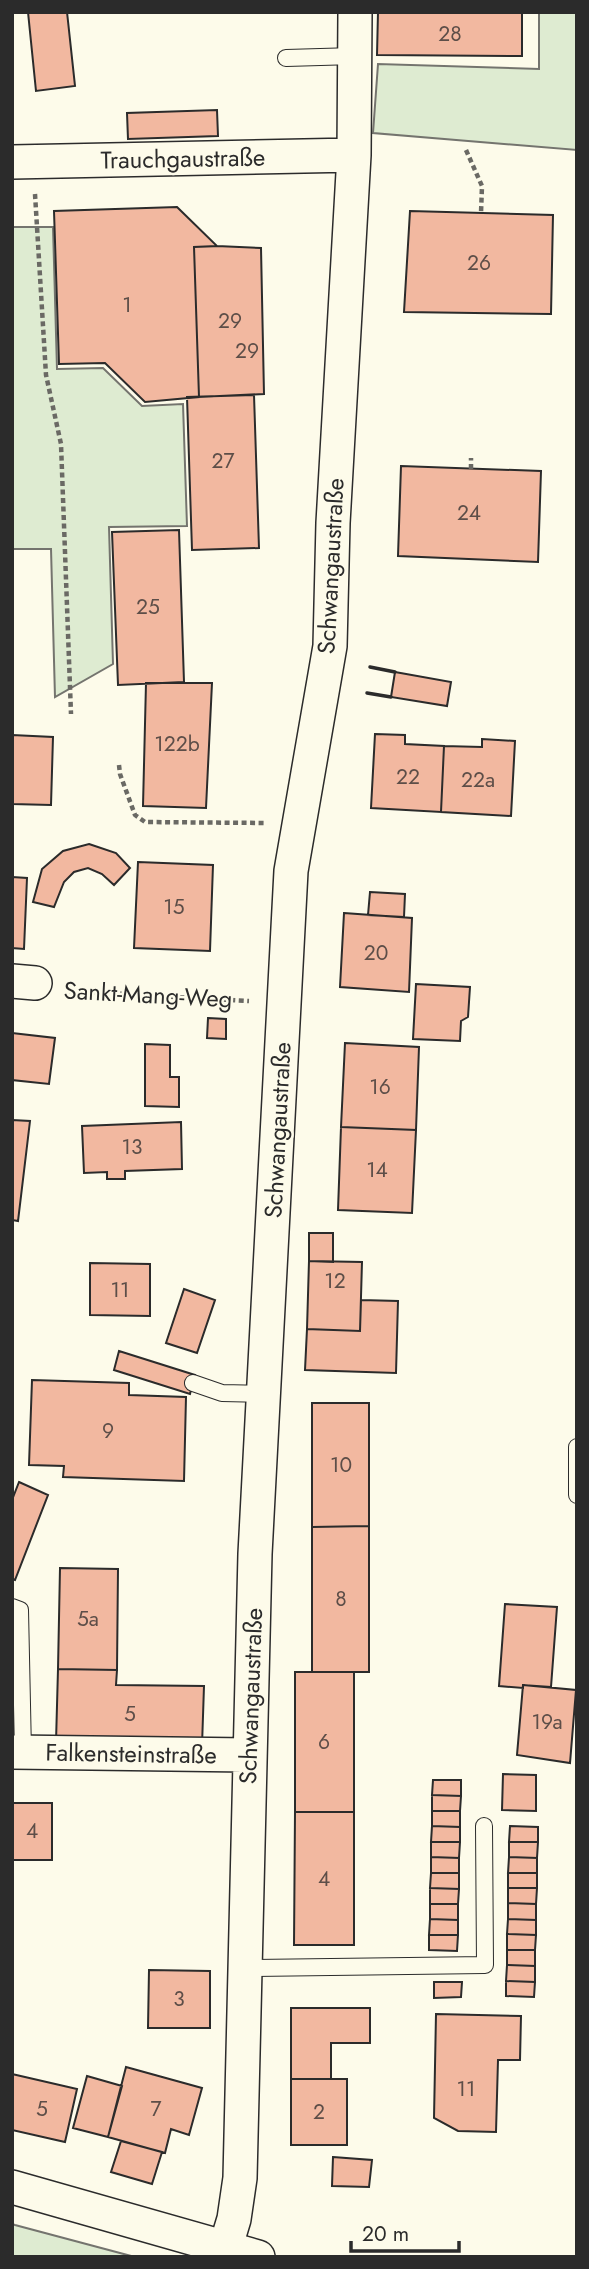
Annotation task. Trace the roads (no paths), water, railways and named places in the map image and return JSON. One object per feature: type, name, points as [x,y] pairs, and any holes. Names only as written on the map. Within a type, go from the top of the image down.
[{"type":"street","name":"Schwangaustraße","points":[[225,2249],[234,2219],[240,2178],[255,1554],[291,871],[330,646],[333,523],[354,155],[355,12]]},
{"type":"street","name":"Trauchgaustraße","points":[[23,162],[354,155]]},
{"type":"street","name":"Falkensteinstraße","points":[[18,1752],[249,1755]]},
{"type":"street","points":[[12,2187],[258,2257]]},
{"type":"lane","points":[[286,58],[355,56]]},
{"type":"lane","points":[[193,1383],[222,1393],[264,1394]]},
{"type":"lane","points":[[577,1447],[577,1495]]},
{"type":"lane","points":[[12,1607],[20,1610],[18,1752]]},
{"type":"lane","points":[[246,1968],[485,1965],[484,1826]]}]
